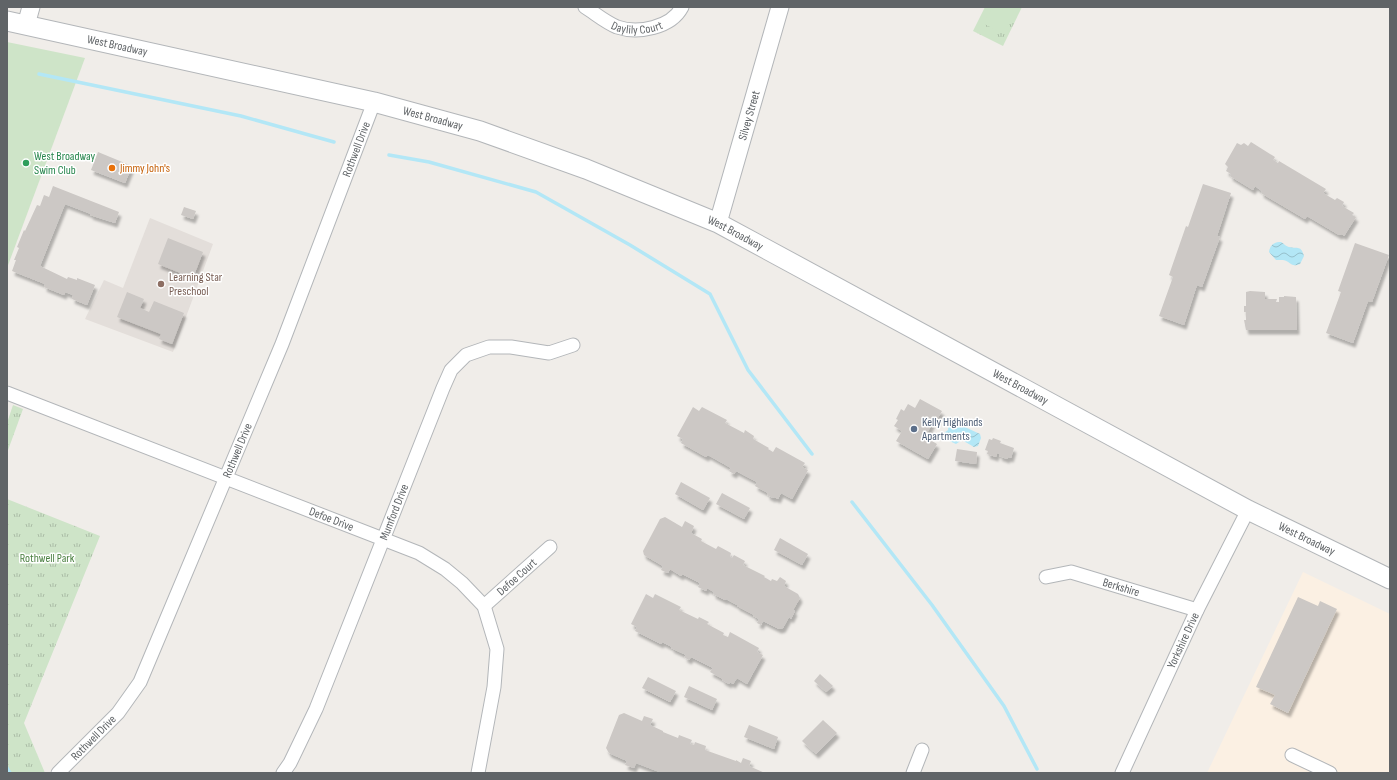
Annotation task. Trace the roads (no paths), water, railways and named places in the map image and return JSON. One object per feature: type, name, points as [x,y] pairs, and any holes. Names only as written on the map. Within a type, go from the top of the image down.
[{"type":"main road","name":"West Broadway","points":[[7,21],[374,102],[494,136],[586,169],[718,223],[1248,510],[1390,579]]},
{"type":"street","points":[[26,25],[31,7]]},
{"type":"street","name":"Daylily Court","points":[[585,7],[605,21],[619,27],[638,30],[653,27],[669,21],[680,11],[682,7]]},
{"type":"street","name":"Silvey Street","points":[[718,223],[780,7]]},
{"type":"street","name":"Rothwell Drive","points":[[58,773],[118,713],[140,682],[285,337],[374,102]]},
{"type":"street","name":"Mumford Drive","points":[[284,773],[316,709],[451,370],[466,355],[489,347],[511,347],[549,353],[573,345]]},
{"type":"street","name":"Defoe Drive","points":[[7,393],[419,553],[445,569],[462,583],[484,606],[497,649],[494,687],[478,773]]},
{"type":"street","name":"Yorkshire Drive","points":[[1122,773],[1197,610],[1248,510]]},
{"type":"street","name":"Defoe Court","points":[[484,606],[550,546]]},
{"type":"street","name":"Berkshire","points":[[1046,578],[1071,572],[1197,610]]},
{"type":"street","points":[[913,773],[922,750]]},
{"type":"street","points":[[1292,754],[1330,773]]},
{"type":"water","points":[[1281,242],[1288,247],[1299,248],[1302,250],[1304,256],[1300,264],[1292,265],[1283,260],[1276,260],[1269,252],[1270,247],[1273,244]]},
{"type":"water","points":[[953,419],[980,434],[981,438],[978,446],[974,447],[962,440],[956,444],[943,438],[944,433],[948,430],[949,422]]},
{"type":"waterway","points":[[39,74],[241,116],[334,142]]},
{"type":"waterway","points":[[389,155],[429,162],[536,192],[630,245],[710,294],[748,370],[812,454]]},
{"type":"waterway","points":[[852,502],[932,605],[1004,706],[1037,769]]},
{"type":"waterway","points":[[7,768],[10,773]]},
{"type":"place","name":"West Broadway Swim Club","points":[[26,163]]},
{"type":"place","name":"Jimmy John's","points":[[112,168]]},
{"type":"place","name":"Learning Star Preschool","points":[[161,284]]},
{"type":"place","name":"Kelly Highlands Apartments","points":[[914,429]]},
{"type":"park label","name":"Rothwell Park","points":[[47,558]]}]
